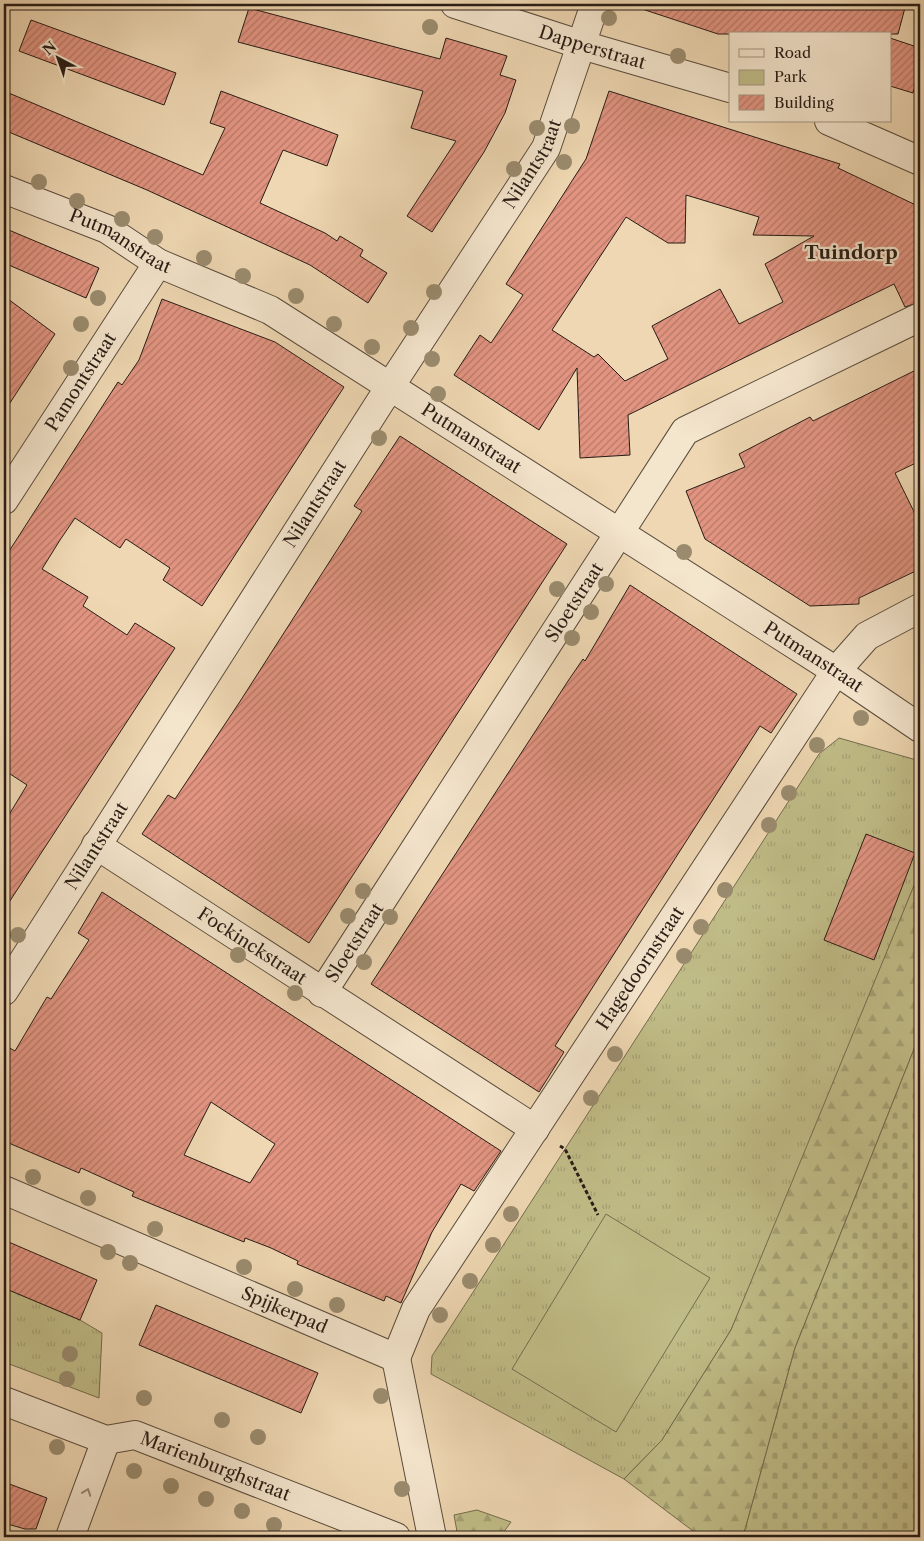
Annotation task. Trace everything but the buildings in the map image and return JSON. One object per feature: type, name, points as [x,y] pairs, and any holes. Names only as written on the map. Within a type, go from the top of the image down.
[{"type":"street","name":"Dapperstraat","points":[[454,4],[582,45],[729,88]]},
{"type":"street","name":"Nilantstraat","points":[[4,991],[391,385],[546,148],[595,4]]},
{"type":"street","points":[[832,122],[920,161]]},
{"type":"street","name":"Putmanstraat","points":[[4,188],[107,230],[158,263],[270,310],[391,385],[836,671],[920,728]]},
{"type":"street","name":"Pamontstraat","points":[[4,500],[158,263]]},
{"type":"street","name":"Sloetstraat","points":[[322,993],[685,432],[920,317]]},
{"type":"street","name":"Hagedoornstraat","points":[[396,1358],[416,1309],[836,671],[867,636],[920,608]]},
{"type":"street","name":"Fockinckstraat","points":[[96,845],[322,993],[535,1129]]},
{"type":"street","name":"Spijkerpad","points":[[4,1190],[396,1358]]},
{"type":"street","points":[[396,1358],[432,1537]]},
{"type":"street","points":[[4,1401],[106,1440],[70,1537]]},
{"type":"street","name":"Marienburghstraat","points":[[106,1440],[135,1435],[396,1537]]},
{"type":"path","points":[[535,1129],[565,1149],[598,1215]]},
{"type":"green space","points":[[839,738],[920,761],[920,871],[813,1136],[731,1330],[662,1440],[624,1479],[431,1374],[432,1356],[819,754]]},
{"type":"green space","points":[[920,871],[920,1034],[795,1348],[743,1537],[701,1537],[624,1479],[662,1440],[731,1330]]},
{"type":"green space","points":[[920,1034],[920,1537],[743,1537],[795,1348]]},
{"type":"green space","points":[[606,1214],[710,1278],[616,1432],[512,1369]]},
{"type":"green space","points":[[4,1288],[80,1320],[102,1333],[99,1398],[4,1362]]},
{"type":"green space","points":[[477,1510],[511,1522],[500,1537],[458,1537],[454,1515]]},
{"type":"district","name":"Tuindorp","points":[[851,252]]}]
